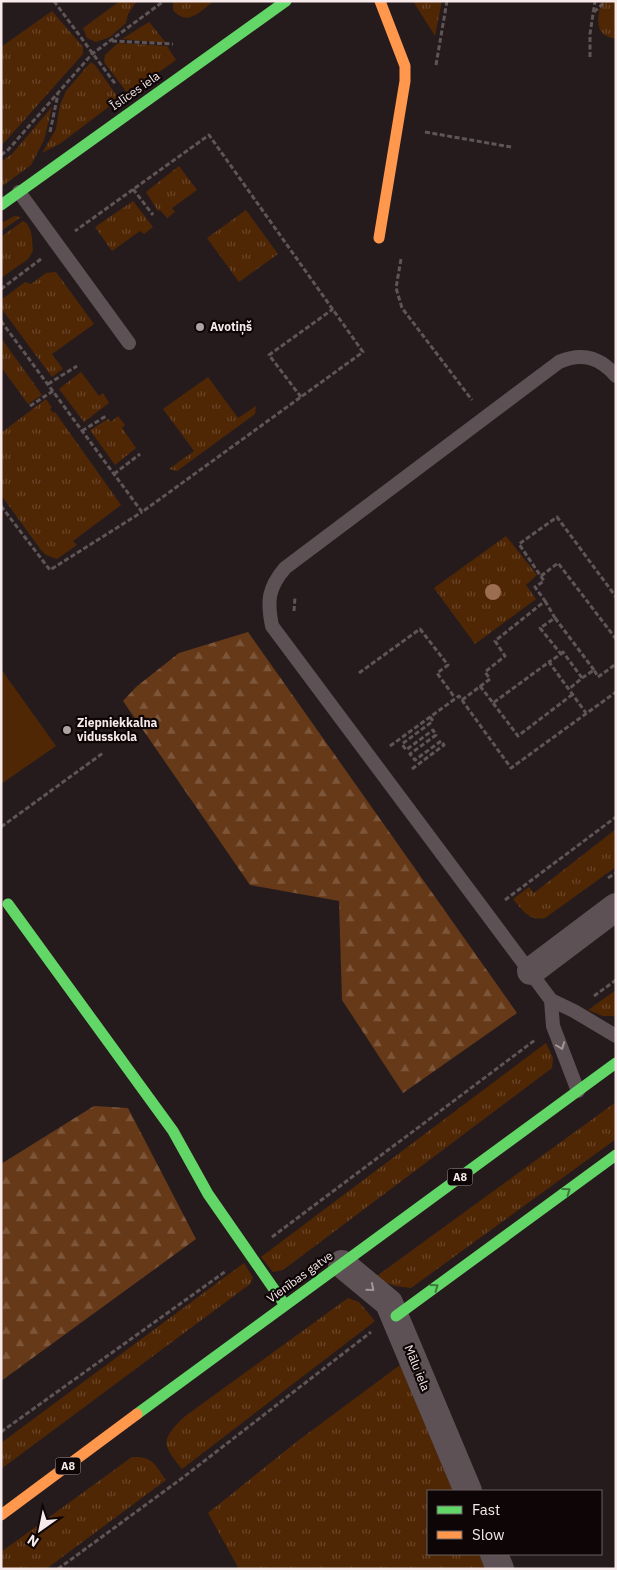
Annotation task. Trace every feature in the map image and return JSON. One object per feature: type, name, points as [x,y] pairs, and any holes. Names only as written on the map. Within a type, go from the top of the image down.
[{"type":"main road","name":"Īslīces iela","points":[[1,205],[286,1]]},
{"type":"main road","points":[[379,238],[405,81],[405,66],[380,1]]},
{"type":"main road","points":[[8,904],[173,1131],[208,1194],[285,1305]]},
{"type":"main road","name":"Vienības gatve","points":[[1,1515],[616,1064]]},
{"type":"main road","points":[[393,1309],[616,1156]]},
{"type":"street","points":[[531,971],[616,907]]},
{"type":"street","name":"Mālu iela","points":[[342,1264],[393,1309],[468,1490]]},
{"type":"street","points":[[494,1555],[500,1569]]},
{"type":"lane","points":[[19,192],[129,343]]},
{"type":"lane","points":[[616,376],[606,364],[588,358],[571,356],[553,366],[285,568],[276,579],[271,590],[269,609],[272,626],[551,1000],[574,1011],[616,1036]]},
{"type":"lane","points":[[551,1000],[553,1026],[578,1091]]},
{"type":"path","points":[[54,1],[133,109]]},
{"type":"path","points":[[1,155],[8,150],[92,54],[164,1]]},
{"type":"path","points":[[436,66],[447,1]]},
{"type":"path","points":[[590,57],[590,34],[595,1]]},
{"type":"path","points":[[594,12],[606,1]]},
{"type":"path","points":[[111,41],[177,44]]},
{"type":"path","points":[[422,141],[424,132],[510,147]]},
{"type":"path","points":[[1,289],[57,244],[208,135],[363,352],[142,512],[50,570],[1,506]]},
{"type":"path","points":[[133,189],[153,215]]},
{"type":"path","points":[[401,258],[396,288],[402,308],[485,417]]},
{"type":"path","points":[[301,397],[269,355],[333,309]]},
{"type":"path","points":[[1,321],[142,512]]},
{"type":"path","points":[[48,384],[77,366]]},
{"type":"path","points":[[30,406],[53,391]]},
{"type":"path","points":[[82,431],[106,416]]},
{"type":"path","points":[[114,474],[140,454]]},
{"type":"path","points":[[616,597],[557,517],[518,544],[544,581],[535,587],[598,677],[616,664]]},
{"type":"path","points":[[541,576],[558,564],[616,639]]},
{"type":"path","points":[[294,619],[295,588]]},
{"type":"path","points":[[462,700],[490,679],[485,672],[505,656],[495,641],[545,601]]},
{"type":"path","points":[[555,618],[540,628],[561,654],[563,652],[582,678]]},
{"type":"path","points":[[359,673],[420,629],[448,664],[436,673],[455,698]]},
{"type":"path","points":[[493,704],[561,654]]},
{"type":"path","points":[[550,662],[586,713]]},
{"type":"path","points":[[568,689],[594,670]]},
{"type":"path","points":[[480,686],[518,736],[573,694]]},
{"type":"path","points":[[389,746],[458,696],[511,768],[616,692]]},
{"type":"path","points":[[412,769],[444,745],[441,741],[415,760],[410,754],[436,735],[433,730],[406,750],[402,744],[433,721],[430,717]]},
{"type":"path","points":[[384,739],[395,754]]},
{"type":"path","points":[[1,827],[104,753]]},
{"type":"path","points":[[505,900],[616,818]]},
{"type":"path","points":[[608,879],[616,873]]},
{"type":"path","points":[[499,892],[510,907]]},
{"type":"path","points":[[574,1011],[616,980]]},
{"type":"path","points":[[1,1432],[250,1254],[553,1026]]},
{"type":"path","points":[[58,1569],[181,1479],[375,1329],[393,1309]]},
{"type":"green space","points":[[120,1],[137,1],[128,14],[126,23],[110,37],[96,42],[87,38],[83,28]]},
{"type":"green space","points":[[175,1],[214,1],[189,18],[178,15],[173,10],[173,3]]},
{"type":"green space","points":[[413,1],[442,1],[435,36]]},
{"type":"green space","points":[[601,1],[616,1],[616,39],[609,37],[600,30],[598,20]]},
{"type":"green space","points":[[52,11],[83,47],[83,54],[1,146],[1,47]]},
{"type":"green space","points":[[149,22],[166,43],[122,39]]},
{"type":"green space","points":[[118,43],[167,46],[176,60],[128,94],[104,62],[105,55]]},
{"type":"green space","points":[[91,62],[119,99],[61,143],[42,153],[56,129],[60,105],[66,91]]},
{"type":"green space","points":[[52,107],[44,140],[31,165],[1,187],[1,162],[12,154]]},
{"type":"green space","points":[[179,166],[197,190],[172,208],[175,212],[167,218],[160,210],[158,211],[146,192]]},
{"type":"green space","points":[[133,201],[153,227],[144,234],[140,231],[112,251],[95,227]]},
{"type":"green space","points":[[246,210],[278,254],[239,282],[207,238]]},
{"type":"green space","points":[[15,216],[21,217],[1,231],[1,223]]},
{"type":"green space","points":[[23,221],[29,226],[33,251],[28,259],[1,278],[1,237]]},
{"type":"green space","points":[[56,272],[94,324],[52,354],[63,369],[52,377],[1,308],[1,300],[25,282],[31,284],[46,273]]},
{"type":"green space","points":[[1,338],[42,395],[28,404],[1,367]]},
{"type":"green space","points":[[81,372],[99,396],[103,393],[109,403],[84,422],[59,389]]},
{"type":"green space","points":[[208,377],[238,418],[256,406],[255,414],[177,471],[169,469],[194,451],[163,409]]},
{"type":"green space","points":[[46,399],[52,408],[50,409],[53,413],[55,412],[121,505],[73,541],[77,545],[57,559],[46,555],[41,550],[1,495],[1,433]]},
{"type":"green space","points":[[118,416],[125,425],[122,428],[136,448],[115,465],[90,430],[108,419],[111,422]]},
{"type":"green space","points":[[506,536],[537,575],[526,585],[536,599],[475,644],[434,588]]},
{"type":"green space","points":[[248,632],[517,1013],[403,1093],[342,1000],[339,901],[250,885],[123,701],[136,687],[179,653]]},
{"type":"green space","points":[[1,669],[56,746],[1,784]]},
{"type":"green space","points":[[616,829],[616,867],[545,918],[539,919],[530,916],[513,899],[529,887],[534,893]]},
{"type":"green space","points":[[616,990],[616,1016],[603,1016],[588,1010]]},
{"type":"green space","points":[[546,1043],[553,1058],[552,1068],[283,1270],[273,1272],[261,1257]]},
{"type":"green space","points":[[616,1102],[616,1139],[411,1288],[395,1286],[374,1278]]},
{"type":"green space","points":[[94,1106],[128,1108],[196,1239],[1,1381],[1,1164]]},
{"type":"green space","points":[[244,1263],[253,1278],[250,1284],[1,1469],[1,1443]]},
{"type":"green space","points":[[348,1298],[359,1302],[375,1321],[182,1469],[170,1454],[166,1443],[176,1425],[184,1417]]},
{"type":"green space","points":[[400,1365],[453,1490],[427,1490],[427,1555],[479,1555],[485,1569],[239,1569],[208,1513],[299,1440]]},
{"type":"green space","points":[[132,1457],[145,1458],[153,1462],[166,1480],[46,1569],[1,1569],[1,1552]]},
{"type":"traffic: fast","points":[[1,205],[286,1]]},
{"type":"traffic: fast","points":[[8,904],[173,1131],[208,1194],[285,1305]]},
{"type":"traffic: fast","points":[[137,1414],[616,1063]]},
{"type":"traffic: fast","points":[[396,1316],[616,1155]]},
{"type":"traffic: slow","points":[[379,238],[405,81],[405,66],[380,1]]},
{"type":"traffic: slow","points":[[1,1515],[137,1414]]},
{"type":"place","name":"Avotiņš","points":[[200,327]]},
{"type":"place","name":"Ziepniekkalna vidusskola","points":[[67,730]]}]
